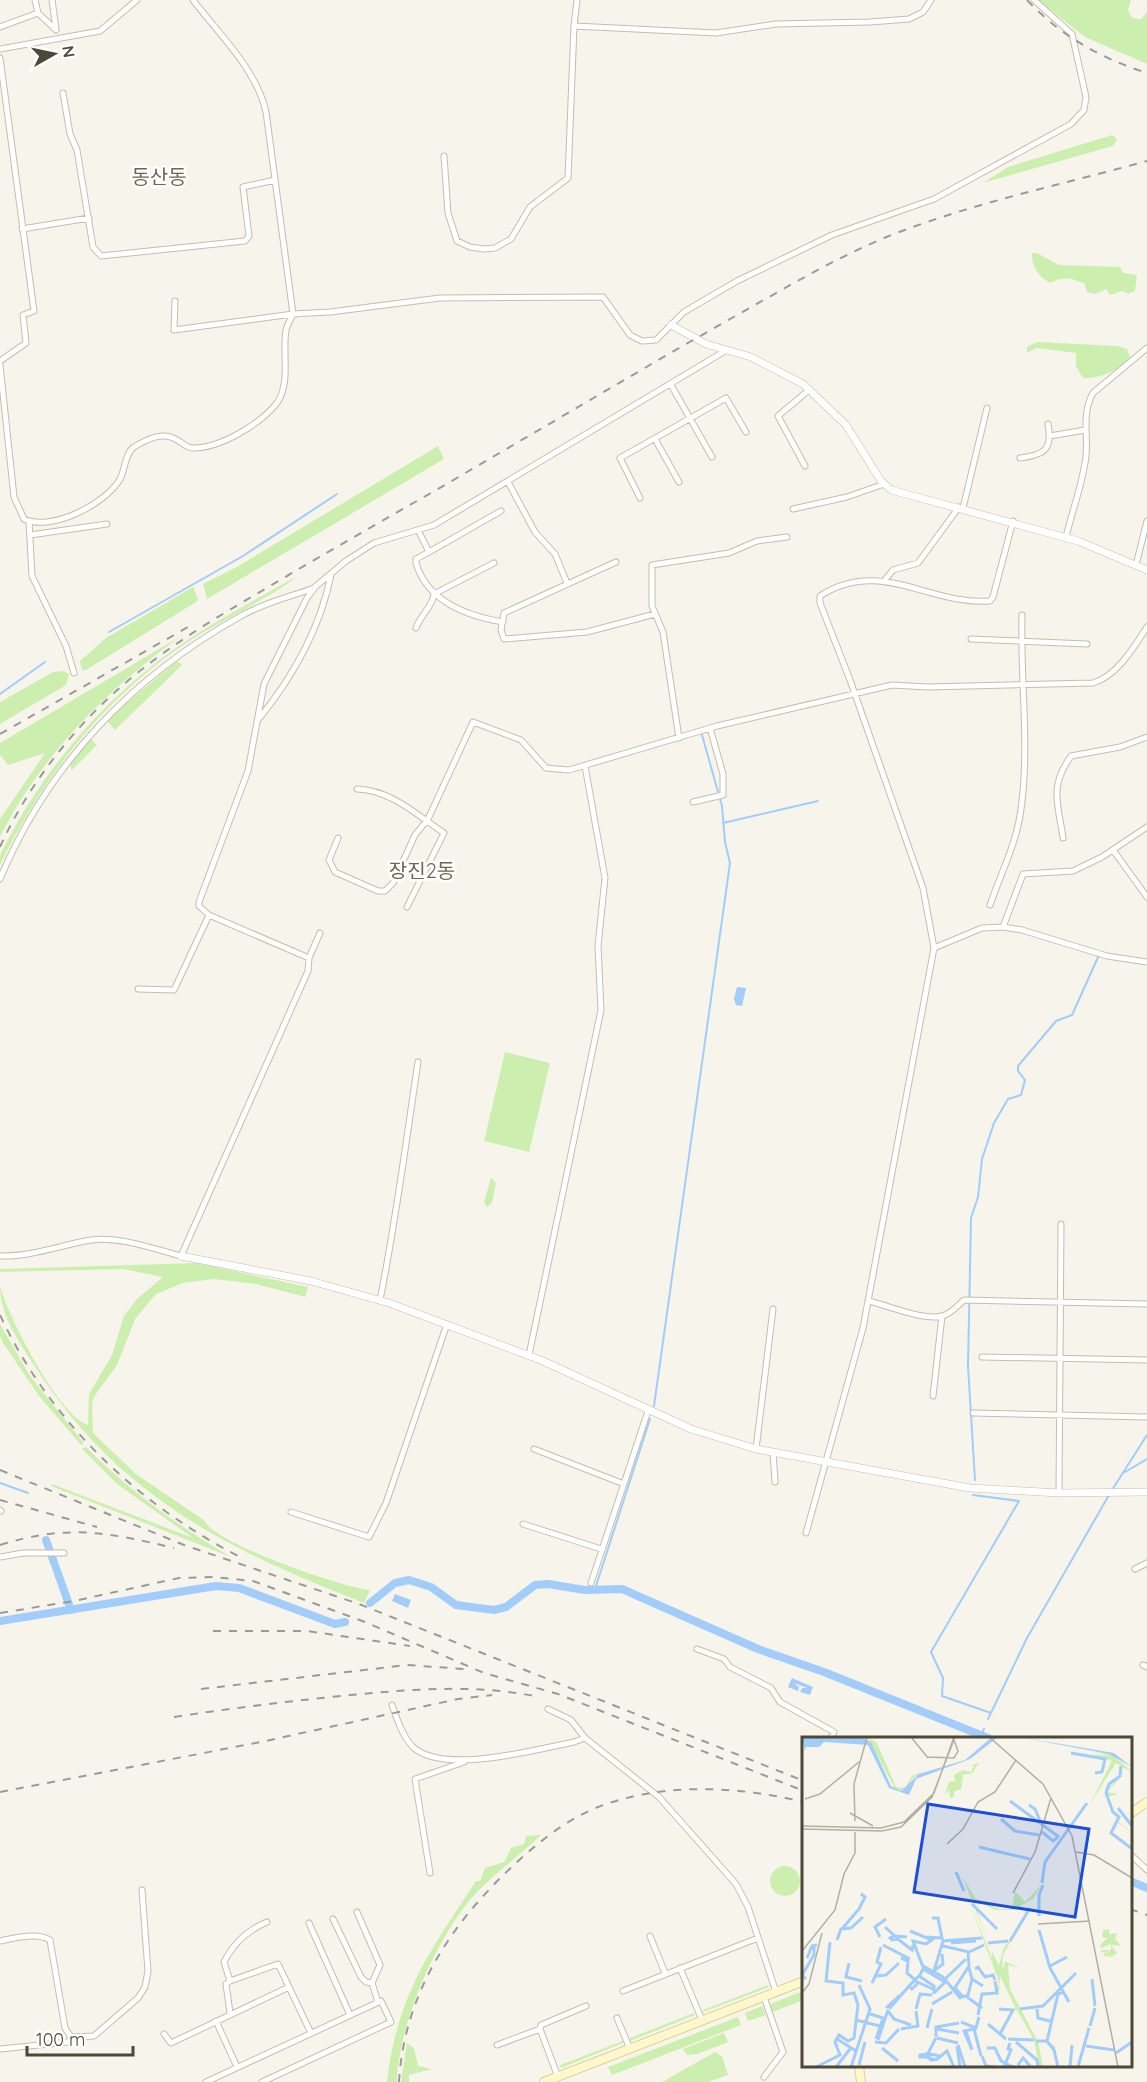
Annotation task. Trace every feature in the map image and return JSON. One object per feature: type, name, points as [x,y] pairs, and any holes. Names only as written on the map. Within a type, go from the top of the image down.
[{"type":"main road","points":[[1132,1813],[1147,1802]]},
{"type":"main road","points":[[544,2082],[802,1982]]},
{"type":"main road","points":[[859,2067],[861,2082]]},
{"type":"street","points":[[35,0],[38,13],[56,30]]},
{"type":"street","points":[[52,0],[57,39]]},
{"type":"street","points":[[0,49],[100,31],[137,0]]},
{"type":"street","points":[[0,58],[34,311],[24,315],[26,343],[0,363],[14,497],[24,519],[29,521],[54,520],[82,510],[107,496],[120,479],[131,449],[149,438],[165,436],[175,438],[188,447],[203,447],[231,437],[256,421],[278,402],[284,382],[286,330],[293,314],[262,94],[193,0]]},
{"type":"street","points":[[444,156],[448,213],[457,241],[470,247],[495,248],[511,239],[530,207],[568,178],[577,0]]},
{"type":"street","points":[[574,26],[716,33],[776,24],[870,22],[909,19],[923,12],[931,0]]},
{"type":"street","points":[[175,301],[174,330],[440,298],[603,297],[630,335],[642,341],[656,339],[684,312],[737,281],[832,235],[934,199],[1071,124],[1079,117],[1086,97],[1072,34],[1034,0]]},
{"type":"street","points":[[0,27],[38,13]]},
{"type":"street","points":[[63,93],[70,134],[77,150],[93,247],[102,256],[245,241],[249,236],[243,187],[275,180]]},
{"type":"street","points":[[22,229],[88,218]]},
{"type":"street","points":[[671,325],[695,339],[725,351],[751,357],[782,371],[809,390],[846,425],[884,484],[898,493],[1013,521],[1066,537],[1147,570]]},
{"type":"street","points":[[1066,537],[1086,462],[1085,430],[1088,402],[1093,393],[1147,348]]},
{"type":"street","points":[[309,958],[209,915],[199,902],[239,799],[258,721],[264,684],[307,598],[315,587],[332,573],[374,543],[434,525],[508,483],[725,351]]},
{"type":"street","points":[[671,385],[712,457]]},
{"type":"street","points":[[805,466],[778,416],[809,390]]},
{"type":"street","points":[[640,498],[620,459],[726,398],[746,432]]},
{"type":"street","points":[[884,581],[893,570],[918,563],[961,508],[987,408]]},
{"type":"street","points":[[1020,459],[1040,456],[1046,449],[1050,436],[1048,424]]},
{"type":"street","points":[[1050,436],[1085,430]]},
{"type":"street","points":[[655,439],[679,482]]},
{"type":"street","points":[[508,483],[535,532],[555,554],[567,583]]},
{"type":"street","points":[[793,509],[847,497],[884,484]]},
{"type":"street","points":[[501,511],[416,559],[416,563],[434,594],[441,600],[486,619],[502,622]]},
{"type":"street","points":[[29,521],[32,576],[66,646],[75,673]]},
{"type":"street","points":[[806,1533],[827,1463],[868,1301],[934,948],[923,888],[820,603],[820,596],[871,579],[971,600],[990,601],[1013,521]]},
{"type":"street","points":[[1136,565],[1147,521]]},
{"type":"street","points":[[30,535],[107,524]]},
{"type":"street","points":[[418,530],[429,552]]},
{"type":"street","points":[[679,738],[663,632],[652,606],[652,565],[729,553],[757,541],[787,537]]},
{"type":"street","points":[[616,562],[504,613],[502,622],[504,639],[587,632],[655,614]]},
{"type":"street","points":[[434,594],[494,563]]},
{"type":"street","points":[[258,721],[297,666],[326,602],[332,573]]},
{"type":"street","points":[[0,879],[32,814],[60,770],[97,726],[138,687],[175,658],[243,614],[315,587]]},
{"type":"street","points":[[416,628],[420,616],[434,601],[434,594]]},
{"type":"street","points":[[990,905],[1014,840],[1021,809],[1023,615]]},
{"type":"street","points":[[338,838],[329,860],[335,873],[378,891],[385,891],[393,883],[415,835],[428,819],[473,722],[521,740],[546,768],[556,771],[585,766],[710,728],[892,685],[1080,685],[1101,681],[1134,647],[1147,627]]},
{"type":"street","points":[[971,639],[1087,644]]},
{"type":"street","points":[[693,802],[719,797],[723,774],[710,728]]},
{"type":"street","points":[[1063,838],[1056,791],[1058,774],[1071,756],[1120,747],[1147,737]]},
{"type":"street","points":[[529,1355],[601,1010],[598,946],[605,878],[585,766]]},
{"type":"street","points":[[357,789],[373,790],[428,819],[444,833],[407,907]]},
{"type":"street","points":[[1003,927],[1023,874],[1072,871],[1113,850],[1147,827]]},
{"type":"street","points":[[1113,850],[1147,897]]},
{"type":"street","points":[[138,989],[174,990],[209,915]]},
{"type":"street","points":[[934,948],[982,928],[1003,927],[1022,930],[1107,956],[1147,962]]},
{"type":"street","points":[[181,1256],[308,971],[309,958],[320,933]]},
{"type":"street","points":[[380,1300],[393,1233],[397,1191],[418,1062]]},
{"type":"street","points":[[1059,1494],[1061,1224]]},
{"type":"street","points":[[0,1256],[34,1253],[92,1240],[109,1240],[311,1281],[380,1300],[447,1324],[529,1355],[691,1429],[756,1449],[970,1488],[1059,1494],[1147,1492]]},
{"type":"street","points":[[868,1301],[899,1311],[942,1316],[964,1300],[1147,1304]]},
{"type":"street","points":[[756,1449],[773,1309]]},
{"type":"street","points":[[933,1396],[942,1316]]},
{"type":"street","points":[[291,1512],[369,1537],[386,1503],[447,1324]]},
{"type":"street","points":[[982,1357],[1147,1360]]},
{"type":"street","points":[[591,1583],[648,1411]]},
{"type":"street","points":[[973,1413],[1147,1417]]},
{"type":"street","points":[[534,1449],[624,1484]]},
{"type":"street","points":[[773,1452],[776,1482]]},
{"type":"street","points":[[523,1524],[601,1550]]},
{"type":"street","points":[[0,1557],[64,1553]]},
{"type":"street","points":[[1136,1569],[1147,1563]]},
{"type":"street","points":[[697,1649],[724,1659],[730,1667],[771,1688],[780,1702],[834,1732],[832,1737]]},
{"type":"street","points":[[392,1705],[400,1729],[412,1746],[436,1756],[465,1761]]},
{"type":"street","points":[[548,1708],[571,1720],[585,1738],[601,1748],[659,1797],[736,1884],[746,1901],[776,1992]]},
{"type":"street","points":[[430,1873],[415,1779],[465,1761],[574,1742],[585,1738]]},
{"type":"street","points":[[1132,1855],[1147,1870]]},
{"type":"street","points":[[71,2037],[94,2036],[138,1998],[145,1987],[148,1971],[142,1890]]},
{"type":"street","points":[[357,1912],[380,1965],[372,1983],[378,2002]]},
{"type":"street","points":[[333,1919],[361,1977],[366,1982],[372,1983]]},
{"type":"street","points":[[230,1981],[224,1964],[229,1951],[251,1928],[267,1922]]},
{"type":"street","points":[[309,1923],[350,2015]]},
{"type":"street","points":[[650,1936],[665,1973]]},
{"type":"street","points":[[0,1941],[27,1937],[50,1940],[65,2028],[71,2037]]},
{"type":"street","points":[[623,1991],[758,1938]]},
{"type":"street","points":[[230,2013],[226,1984],[276,1963],[311,2033]]},
{"type":"street","points":[[680,1968],[702,2020]]},
{"type":"street","points":[[164,2034],[171,2043],[230,2013],[289,1987]]},
{"type":"street","points":[[764,1996],[783,2052],[764,2077]]},
{"type":"street","points":[[206,2082],[381,2001],[392,2022],[262,2082]]},
{"type":"street","points":[[497,2045],[540,2029],[541,2025],[586,2007]]},
{"type":"street","points":[[617,2018],[630,2049]]},
{"type":"street","points":[[216,2021],[237,2067]]},
{"type":"street","points":[[540,2029],[558,2077]]},
{"type":"street","points":[[0,2049],[68,2042],[71,2037]]},
{"type":"green space","points":[[1038,0],[1131,0],[1128,10],[1132,18],[1141,19],[1147,12],[1147,64],[1085,37]]},
{"type":"green space","points":[[1112,135],[1117,139],[1113,146],[983,183],[1008,167]]},
{"type":"green space","points":[[1032,253],[1037,253],[1059,265],[1120,267],[1123,273],[1137,275],[1135,291],[1128,294],[1122,291],[1110,295],[1106,289],[1095,294],[1087,292],[1084,283],[1067,278],[1050,283],[1036,271]]},
{"type":"green space","points":[[1037,342],[1117,346],[1127,349],[1130,357],[1122,366],[1109,373],[1083,378],[1076,366],[1076,353],[1036,348],[1027,353],[1027,347]]},
{"type":"green space","points":[[438,446],[444,459],[207,599],[203,584],[235,568]]},
{"type":"green space","points":[[295,577],[281,588],[202,633],[169,655],[111,706],[84,734],[60,765],[18,830],[0,865],[0,855],[34,796],[74,742],[120,693],[187,640]]},
{"type":"green space","points":[[193,587],[198,599],[196,602],[86,670],[82,670],[80,661],[106,638]]},
{"type":"green space","points":[[181,636],[127,679],[78,726],[36,778],[0,837],[0,819],[45,753],[8,765],[0,755],[0,743]]},
{"type":"green space","points":[[177,661],[182,665],[115,730],[108,722],[111,716]]},
{"type":"green space","points":[[64,671],[69,674],[66,685],[0,724],[0,702],[53,672]]},
{"type":"green space","points":[[90,738],[97,745],[72,770],[69,763]]},
{"type":"green space","points":[[505,1052],[550,1063],[529,1152],[484,1141]]},
{"type":"green space","points":[[491,1178],[496,1183],[492,1203],[487,1207],[484,1202]]},
{"type":"green space","points":[[198,1263],[308,1287],[305,1297],[256,1284],[214,1279],[183,1283],[156,1294],[135,1319],[117,1365],[92,1402],[93,1433],[136,1474],[230,1541],[308,1573],[370,1590],[364,1603],[313,1583],[220,1538],[178,1512],[138,1483],[101,1449],[66,1410],[17,1338],[3,1308],[0,1287],[13,1320],[49,1385],[76,1417],[88,1425],[89,1394],[112,1355],[124,1316],[137,1299],[163,1277],[123,1269],[0,1272],[0,1269]]},
{"type":"green space","points":[[0,1324],[30,1376],[84,1443],[81,1445],[39,1396],[3,1343],[0,1336]]},
{"type":"green space","points":[[86,1447],[119,1478],[155,1506],[192,1533],[231,1557],[51,1486],[52,1484],[193,1538],[117,1484],[82,1449]]},
{"type":"green space","points":[[541,1835],[482,1887],[466,1904],[451,1926],[413,2005],[399,2059],[397,2082],[387,2082],[398,2024],[407,1999],[444,1929],[476,1881],[480,1881],[485,1868],[504,1862],[511,1848],[524,1844],[526,1836]]},
{"type":"green space","points":[[785,1866],[791,1867],[799,1875],[799,1887],[791,1895],[785,1896],[779,1895],[771,1887],[770,1881],[771,1875],[779,1867]]},
{"type":"green space","points":[[768,1985],[769,1987],[703,2012],[703,2010]]},
{"type":"green space","points":[[802,1991],[802,2000],[773,2012],[770,2004]]},
{"type":"green space","points":[[762,2006],[766,2015],[748,2021],[745,2013]]},
{"type":"green space","points":[[694,2013],[695,2015],[630,2041],[630,2038]]},
{"type":"green space","points":[[738,2017],[741,2025],[612,2075],[608,2067]]},
{"type":"green space","points":[[724,2033],[728,2042],[697,2054],[687,2055],[683,2049]]},
{"type":"green space","points":[[623,2041],[623,2043],[561,2068],[560,2065]]},
{"type":"green space","points":[[407,2043],[414,2048],[418,2066],[432,2069],[409,2075],[409,2082],[401,2082]]},
{"type":"green space","points":[[715,2052],[722,2056],[728,2075],[708,2082],[662,2082]]},
{"type":"water","points":[[737,987],[746,988],[742,1006],[736,1005],[734,999]]},
{"type":"water","points":[[395,1594],[411,1600],[408,1608],[392,1601]]},
{"type":"water","points":[[792,1678],[813,1687],[810,1695],[800,1692],[802,1688],[807,1688],[794,1683],[799,1687],[798,1691],[788,1687]]},
{"type":"waterway","points":[[109,632],[243,556],[337,494]]},
{"type":"waterway","points":[[0,694],[45,662]]},
{"type":"waterway","points":[[654,1406],[730,863],[725,842],[722,806],[702,735]]},
{"type":"waterway","points":[[723,823],[818,801]]},
{"type":"waterway","points":[[975,1480],[968,1366],[971,1218],[978,1197],[982,1159],[994,1123],[1008,1099],[1021,1095],[1025,1080],[1018,1071],[1018,1066],[1056,1021],[1072,1015],[1099,955]]},
{"type":"waterway","points":[[595,1589],[650,1419]]},
{"type":"waterway","points":[[1112,1490],[1147,1435]]},
{"type":"waterway","points":[[1125,1472],[1147,1459]]},
{"type":"waterway","points":[[0,1483],[28,1493]]},
{"type":"waterway","points":[[973,1495],[1019,1501],[931,1652],[943,1678],[942,1696],[991,1713]]},
{"type":"waterway","points":[[988,1719],[1027,1638],[1109,1495]]},
{"type":"waterway","points":[[46,1540],[71,1610]]},
{"type":"waterway","points":[[370,1603],[395,1583],[409,1580],[431,1587],[456,1605],[494,1610],[506,1607],[535,1585],[548,1584],[585,1590],[622,1589],[758,1649],[824,1672],[986,1737]]},
{"type":"waterway","points":[[0,1621],[216,1586],[239,1588],[335,1624],[345,1622]]},
{"type":"waterway","points":[[981,1735],[984,1729]]},
{"type":"waterway","points":[[1132,1882],[1147,1888]]},
{"type":"railway","points":[[1027,0],[1053,24],[1082,44],[1097,53],[1147,73]]},
{"type":"railway","points":[[0,847],[27,796],[44,772],[62,748],[101,705],[159,656],[234,607],[678,349],[847,255],[884,238],[948,215],[1147,161]]},
{"type":"railway","points":[[0,734],[188,627]]},
{"type":"railway","points":[[0,1315],[44,1391],[101,1457],[169,1514],[205,1538],[244,1559]]},
{"type":"railway","points":[[0,1470],[184,1545],[359,1604],[802,1780]]},
{"type":"railway","points":[[0,1500],[97,1527]]},
{"type":"railway","points":[[0,1545],[46,1534],[87,1533],[107,1534],[174,1548]]},
{"type":"railway","points":[[0,1613],[74,1601],[179,1578],[213,1577],[253,1581],[365,1622],[484,1673],[558,1694],[802,1790]]},
{"type":"railway","points":[[213,1631],[307,1631],[410,1646]]},
{"type":"railway","points":[[201,1689],[407,1665],[464,1669]]},
{"type":"railway","points":[[174,1717],[306,1700],[422,1690],[492,1690],[540,1697]]},
{"type":"railway","points":[[0,1792],[261,1742],[458,1699],[492,1695]]},
{"type":"railway","points":[[399,2082],[410,2019],[435,1961],[471,1910],[493,1886],[525,1855],[554,1832],[598,1807],[648,1793],[700,1789],[727,1790],[802,1802]]},
{"type":"railway","points":[[1132,1910],[1147,1915]]},
{"type":"district","name":"동산동","points":[[159,177]]},
{"type":"district","name":"장진2동","points":[[422,871]]}]
